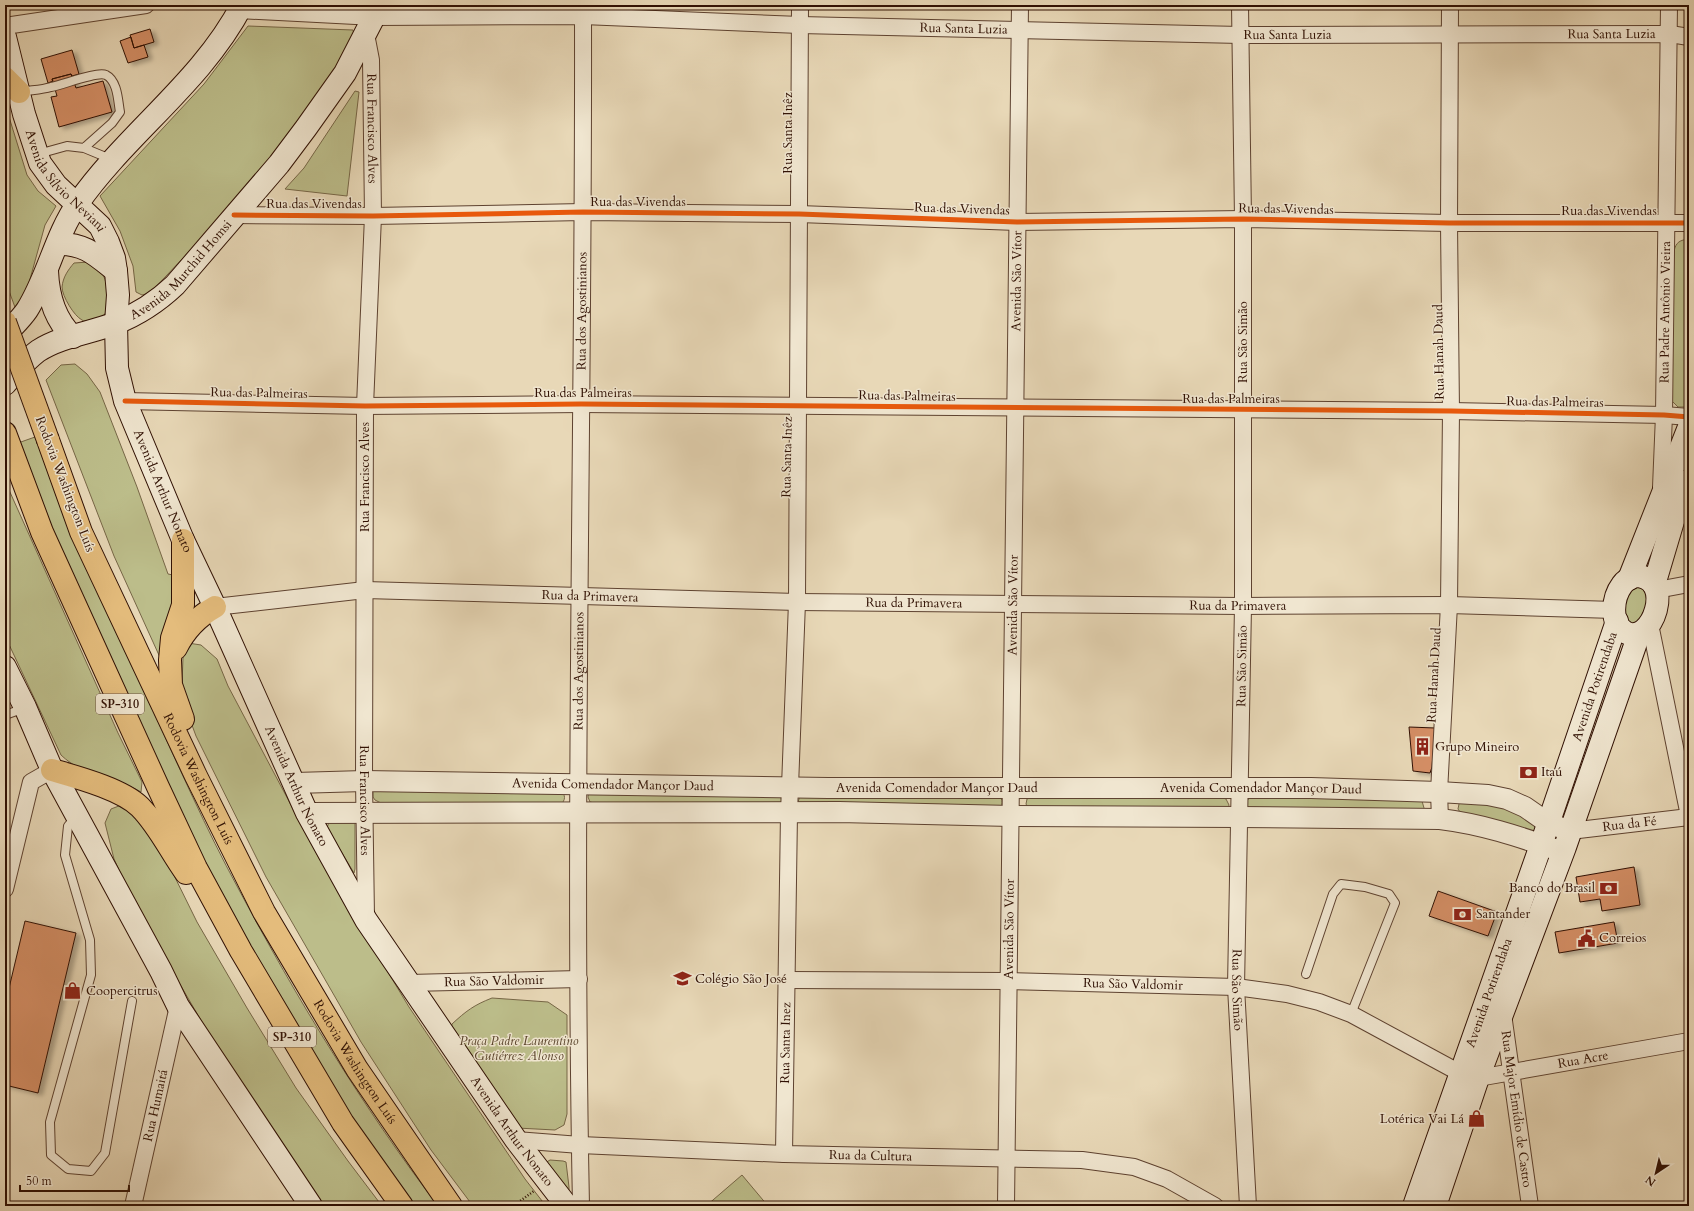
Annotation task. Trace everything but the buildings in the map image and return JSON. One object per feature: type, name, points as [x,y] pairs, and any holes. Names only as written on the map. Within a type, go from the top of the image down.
[{"type":"highway","name":"Rodovia Washington Luís","points":[[5,322],[82,532],[196,776],[264,912],[306,986],[357,1069],[451,1206]]},
{"type":"highway","name":"SP-310","points":[[8,442],[42,532],[196,868],[241,951],[343,1123],[402,1206]]},
{"type":"highway","points":[[183,540],[183,605],[172,638],[170,660],[171,684],[196,751],[196,776]]},
{"type":"highway","points":[[170,660],[186,632],[202,614],[215,607]]},
{"type":"highway","points":[[52,770],[123,795],[138,805],[153,821],[183,868],[241,951]]},
{"type":"main road","points":[[5,336],[27,311],[77,204],[113,160],[177,93],[217,44],[240,7]]},
{"type":"main road","name":"Avenida Murchid Homsi","points":[[5,384],[37,352],[52,344],[116,323],[145,310],[159,300],[175,285],[279,164],[306,128],[345,73],[373,19]]},
{"type":"main road","name":"Avenida Sílvio Neviani","points":[[5,37],[12,85],[24,114],[40,163],[52,180],[100,226],[114,258],[118,295],[116,323]]},
{"type":"main road","points":[[58,244],[70,244],[83,247],[116,271]]},
{"type":"main road","points":[[47,271],[48,289],[53,310],[61,324],[73,337]]},
{"type":"main road","name":"Avenida Arthur Nonato","points":[[116,323],[117,368],[125,401],[183,540],[295,783],[307,813],[366,920],[516,1140],[567,1206]]},
{"type":"main road","points":[[1629,579],[1689,427]]},
{"type":"main road","points":[[1655,587],[1642,576],[1635,576],[1622,584],[1617,598],[1615,615],[1620,627],[1625,632],[1632,634],[1644,629],[1656,609],[1655,587],[1673,521],[1689,480]]},
{"type":"main road","name":"Avenida Potirendaba","points":[[1435,1206],[1469,1075],[1615,615]]},
{"type":"main road","name":"Avenida Potirendaba","points":[[1414,1206],[1469,1075],[1502,1012],[1563,853],[1644,629]]},
{"type":"main road","points":[[5,667],[16,698],[52,770],[178,1006],[311,1206]]},
{"type":"street","points":[[5,26],[146,5]]},
{"type":"street","name":"Rua Santa Inêz","points":[[789,813],[797,602],[800,5]]},
{"type":"street","name":"Avenida São Vítor","points":[[1006,1206],[1014,409],[1020,5]]},
{"type":"street","name":"Rua São Simão","points":[[1240,5],[1243,219],[1243,606],[1236,987],[1248,1206]]},
{"type":"street","name":"Rua Hanah Daud","points":[[1440,819],[1439,792],[1449,605],[1451,412],[1449,223],[1450,5]]},
{"type":"street","name":"Rua Padre Antônio Vieira","points":[[1661,499],[1664,415],[1670,34],[1669,5]]},
{"type":"street","name":"Rua Santa Luzia","points":[[240,7],[373,19],[583,16],[800,25],[1241,35],[1449,36],[1670,34],[1689,37]]},
{"type":"street","name":"Rua dos Agostinianos","points":[[581,1206],[579,785],[581,404],[584,212],[583,16]]},
{"type":"street","name":"Rua Francisco Alves","points":[[366,920],[364,781],[365,406],[373,216],[371,60],[373,19]]},
{"type":"street","name":"Rua das Vivendas","points":[[234,215],[373,216],[584,212],[799,214],[1017,222],[1243,219],[1449,223],[1689,222]]},
{"type":"street","name":"Rua das Palmeiras","points":[[125,401],[365,406],[581,404],[1451,412],[1664,415],[1689,417]]},
{"type":"street","points":[[1655,587],[1689,584]]},
{"type":"street","name":"Rua da Primavera","points":[[215,607],[365,590],[797,602],[1243,606],[1449,605],[1615,615]]},
{"type":"street","points":[[1644,629],[1689,816]]},
{"type":"street","points":[[5,889],[31,782],[52,770]]},
{"type":"street","name":"Avenida Comendador Mançor Daud","points":[[295,783],[364,781],[791,788],[1311,788],[1439,792],[1488,795],[1507,799],[1525,807],[1548,824],[1570,831]]},
{"type":"street","name":"Avenida Comendador Mançor Daud","points":[[307,813],[839,812],[1011,816],[1440,819],[1469,822],[1563,853]]},
{"type":"street","name":"Rua Santa Inez","points":[[784,1154],[789,813]]},
{"type":"street","name":"Rua da Fé","points":[[1570,831],[1689,816]]},
{"type":"street","name":"Rua São Valdomir","points":[[409,983],[579,980]]},
{"type":"street","name":"Rua São Valdomir","points":[[787,980],[1009,981],[1236,987],[1288,994],[1319,1002],[1351,1014],[1469,1075]]},
{"type":"street","name":"Rua Humaitá","points":[[133,1206],[178,1006]]},
{"type":"street","name":"Rua Major Emídio de Castro","points":[[1502,1012],[1530,1206]]},
{"type":"street","name":"Rua Acre","points":[[1469,1075],[1512,1073],[1689,1041]]},
{"type":"street","name":"Rua da Cultura","points":[[516,1140],[580,1146],[784,1154],[1082,1160],[1134,1167],[1167,1179],[1215,1206]]},
{"type":"lane","points":[[12,85],[50,88],[98,74],[106,75],[112,81],[117,94],[120,112],[112,123],[84,148]]},
{"type":"lane","points":[[37,154],[67,146],[84,148],[113,160]]},
{"type":"lane","points":[[5,715],[16,698]]},
{"type":"lane","points":[[76,815],[68,826],[65,855],[90,940],[91,976],[50,1122],[51,1156],[68,1168],[91,1171],[105,1153],[132,1000]]},
{"type":"lane","points":[[1306,974],[1333,894],[1341,884],[1365,887],[1389,894],[1395,903],[1351,1014]]},
{"type":"path","points":[[513,1206],[547,1181]]},
{"type":"green space","points":[[248,26],[353,30],[355,39],[268,168],[150,293],[142,295],[136,292],[133,266],[120,231],[100,196],[204,84]]},
{"type":"green space","points":[[355,91],[359,92],[347,196],[285,189],[304,168]]},
{"type":"green space","points":[[5,104],[27,175],[38,191],[56,206],[45,225],[27,290],[16,310],[5,280]]},
{"type":"green space","points":[[1689,239],[1689,404],[1688,407],[1678,407],[1671,400],[1674,251],[1679,242]]},
{"type":"green space","points":[[89,262],[103,275],[106,282],[108,295],[105,313],[102,318],[93,322],[83,321],[79,318],[66,300],[62,287],[66,274],[74,263]]},
{"type":"green space","points":[[75,364],[87,374],[100,392],[137,487],[168,574],[173,575],[177,592],[163,664],[114,556],[46,380],[61,365]]},
{"type":"green space","points":[[35,437],[70,527],[90,572],[193,798],[226,866],[307,1011],[383,1130],[438,1206],[413,1206],[374,1154],[221,898],[82,605],[18,443]]},
{"type":"green space","points":[[5,481],[118,733],[142,782],[141,792],[90,773],[70,763],[61,755],[5,636]]},
{"type":"green space","points":[[1636,584],[1651,595],[1637,626],[1622,618],[1620,605]]},
{"type":"green space","points":[[188,643],[201,645],[217,659],[228,686],[319,858],[409,1007],[525,1179],[546,1206],[473,1206],[431,1150],[361,1042],[266,877],[196,736],[186,709],[182,684],[183,658]]},
{"type":"green space","points":[[560,789],[564,798],[560,806],[381,803],[373,797],[373,791]]},
{"type":"green space","points":[[589,791],[780,796],[782,805],[595,803],[590,802],[588,797]]},
{"type":"green space","points":[[999,794],[1002,802],[999,810],[803,807],[798,802],[800,796]]},
{"type":"green space","points":[[1033,796],[1220,797],[1226,799],[1229,805],[1228,810],[1028,808],[1026,804],[1027,799]]},
{"type":"green space","points":[[1250,798],[1414,798],[1422,801],[1424,808],[1422,813],[1247,812],[1245,802]]},
{"type":"green space","points":[[1464,798],[1503,806],[1539,824],[1535,835],[1460,812],[1458,809],[1459,804]]},
{"type":"green space","points":[[124,804],[159,845],[197,922],[296,1088],[382,1206],[319,1206],[234,1077],[139,914],[114,859],[105,823],[111,809]]},
{"type":"green space","points":[[355,821],[354,873],[327,828],[329,822]]},
{"type":"green space","name":"Praça Padre Laurentino Gutiérrez Alonso","points":[[492,998],[548,1002],[567,1015],[567,1114],[564,1125],[555,1130],[517,1128],[450,1034],[452,1024],[462,1015],[480,1003]]},
{"type":"green space","points":[[550,1160],[566,1162],[569,1190],[566,1191],[545,1163]]},
{"type":"green space","points":[[742,1175],[768,1206],[706,1206]]},
{"type":"cycle path","points":[[234,215],[373,216],[583,212],[799,214],[1017,222],[1243,219],[1449,223],[1689,223]]},
{"type":"cycle path","points":[[125,401],[365,406],[581,404],[1451,411],[1664,415],[1689,417]]},
{"type":"place","name":"Grupo Mineiro","points":[[1422,747]]},
{"type":"place","name":"Itaú","points":[[1528,772]]},
{"type":"place","name":"Banco do Brasil","points":[[1608,888]]},
{"type":"place","name":"Santander","points":[[1463,914]]},
{"type":"place","name":"Correios","points":[[1586,938]]},
{"type":"place","name":"Colégio São José","points":[[682,979]]},
{"type":"place","name":"Coopercitrus","points":[[73,991]]},
{"type":"place","name":"Lotérica Vai Lá","points":[[1477,1119]]}]
